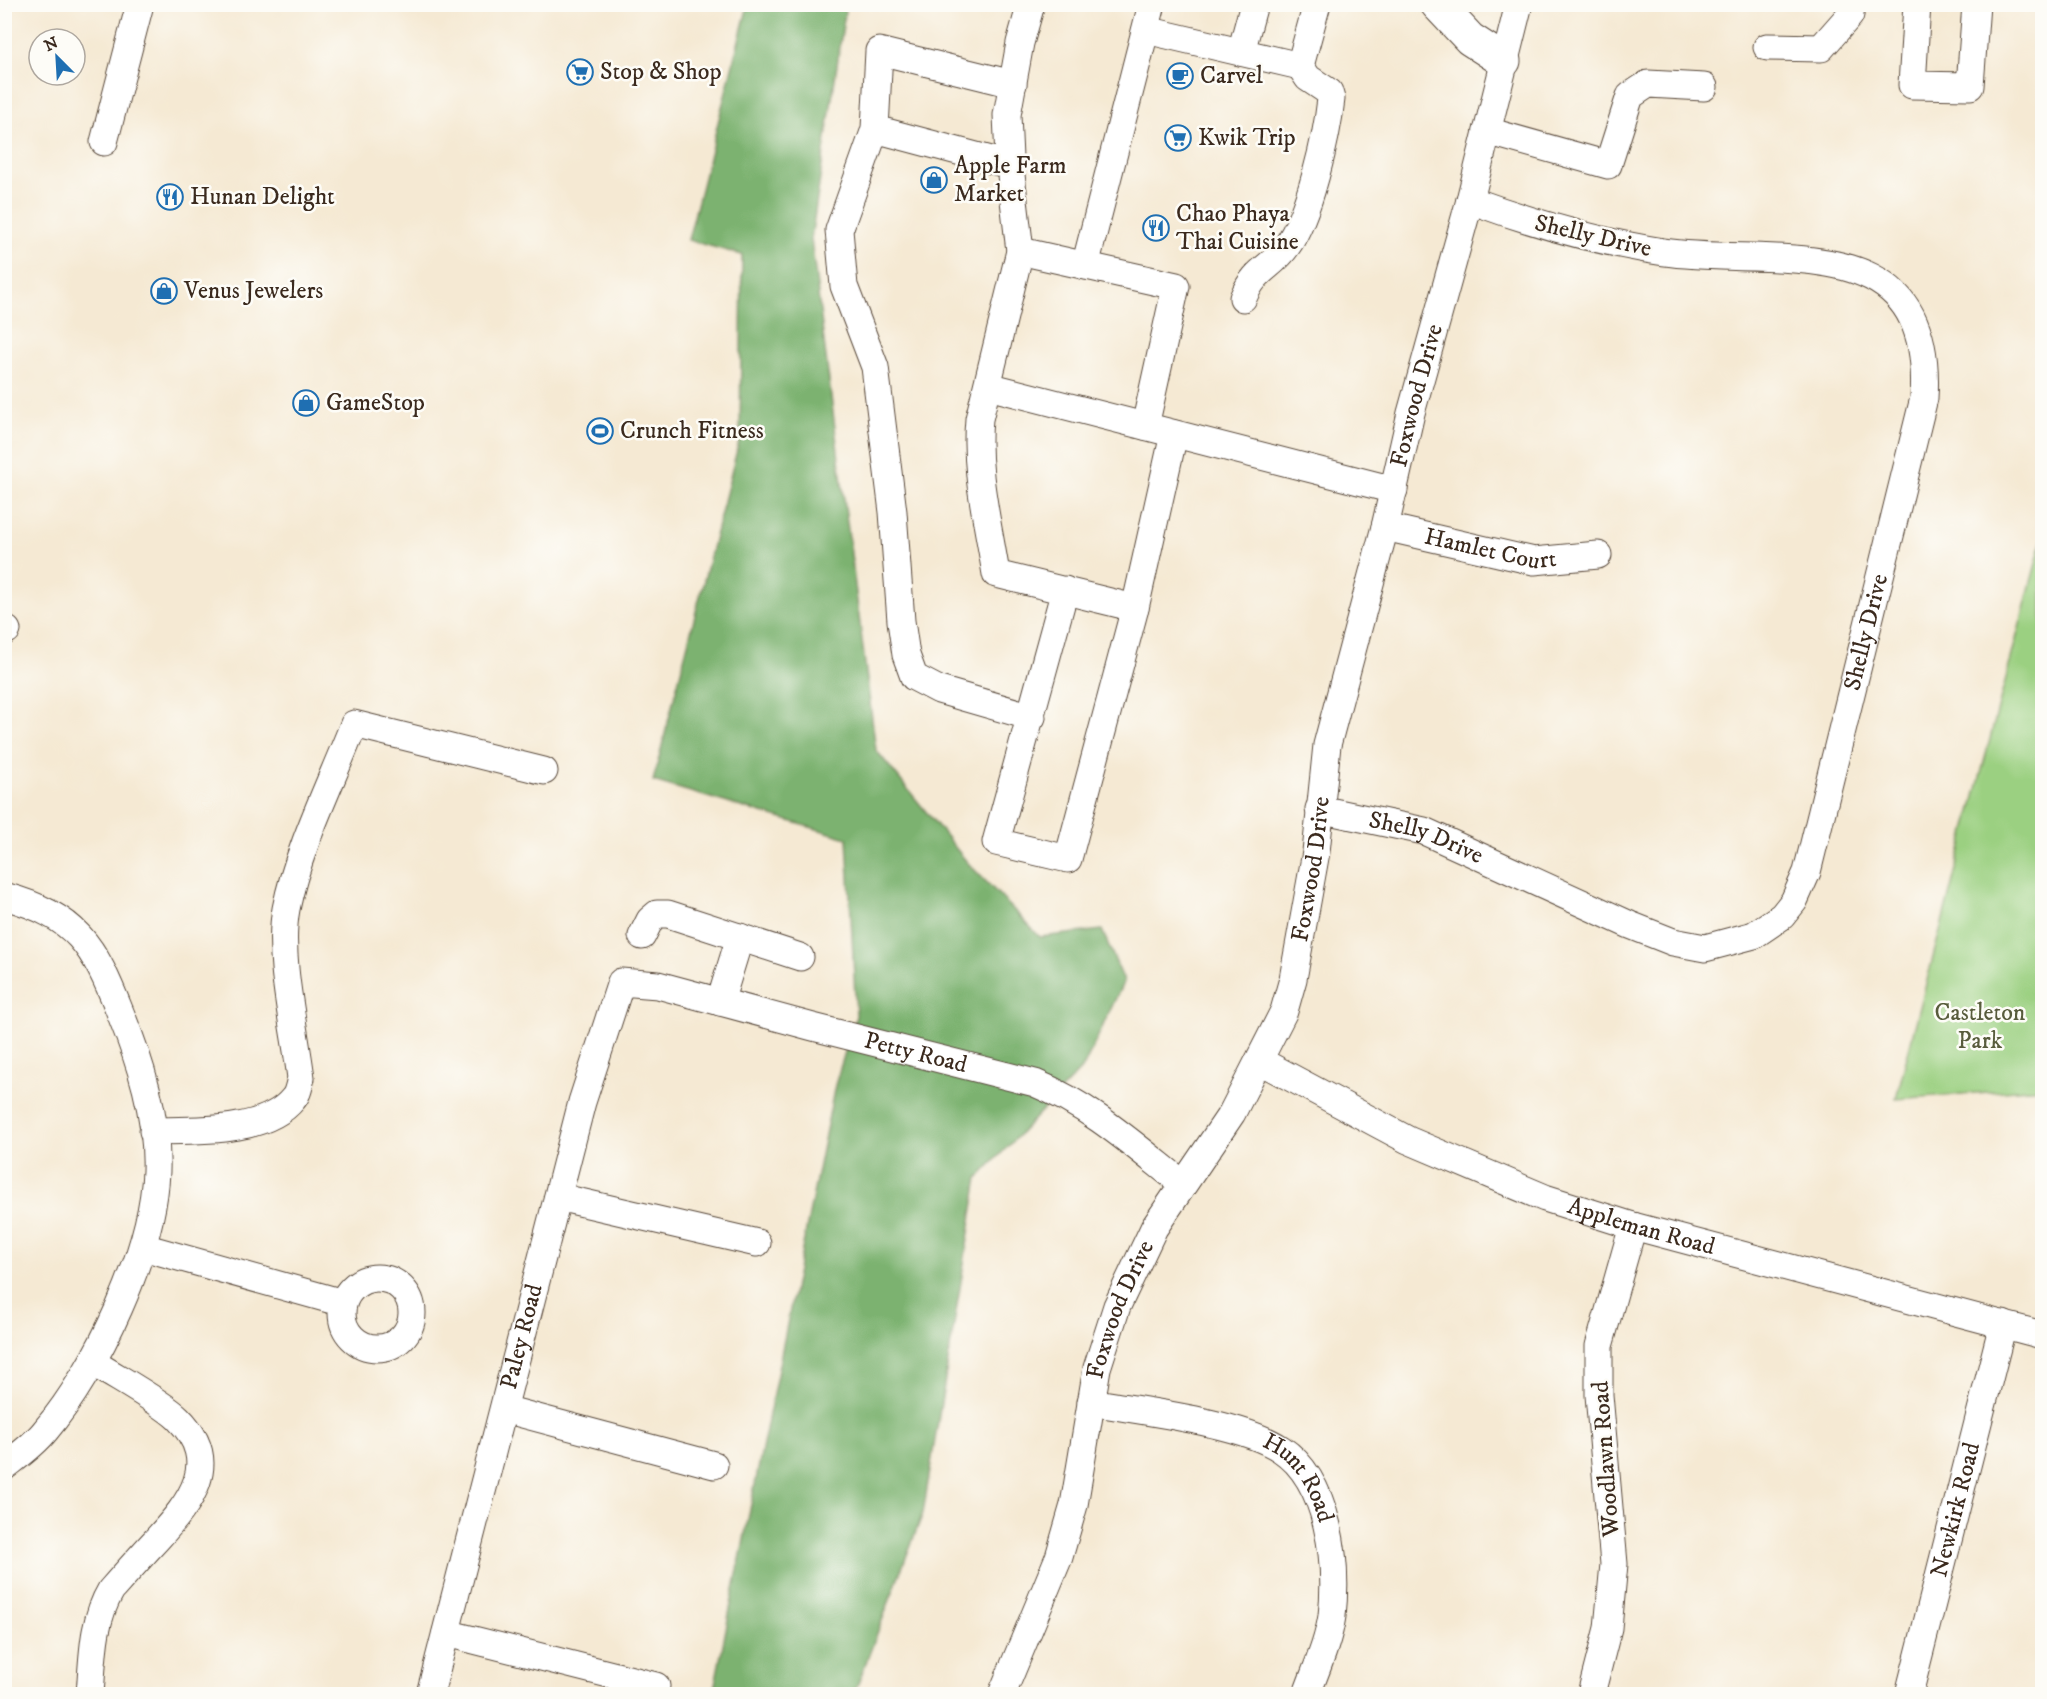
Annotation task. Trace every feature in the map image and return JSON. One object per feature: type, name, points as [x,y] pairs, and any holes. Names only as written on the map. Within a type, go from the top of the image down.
[{"type":"main road","points":[[1437,4],[1470,39],[1504,61]]},
{"type":"street","points":[[104,142],[140,4]]},
{"type":"street","points":[[1031,4],[1007,115],[1020,252],[977,435],[978,459],[996,574],[1135,608]]},
{"type":"street","points":[[1241,52],[1254,4]]},
{"type":"street","points":[[1300,66],[1317,4]]},
{"type":"street","name":"Foxwood Drive","points":[[1002,1695],[1059,1557],[1074,1505],[1097,1368],[1117,1306],[1154,1228],[1232,1113],[1284,1011],[1293,979],[1316,852],[1327,745],[1385,527],[1411,413],[1470,200],[1519,4]]},
{"type":"street","points":[[1767,47],[1821,48],[1850,15],[1851,4]]},
{"type":"street","points":[[1917,4],[1912,85],[1970,86],[1976,4]]},
{"type":"street","points":[[1085,266],[1149,17],[1241,52],[1300,66],[1308,78],[1329,92],[1331,99],[1315,173],[1295,233],[1287,247],[1258,272],[1243,298]]},
{"type":"street","points":[[1013,84],[879,51],[875,129],[839,230],[844,286],[875,367],[893,512],[906,655],[914,677],[939,690],[1032,717]]},
{"type":"street","points":[[1487,131],[1608,165],[1630,96],[1648,84],[1704,87]]},
{"type":"street","points":[[875,129],[1010,165]]},
{"type":"street","name":"Shelly Drive","points":[[1320,809],[1424,831],[1630,926],[1672,942],[1705,948],[1754,935],[1782,916],[1794,901],[1807,872],[1924,398],[1926,368],[1917,329],[1900,298],[1870,275],[1851,267],[1806,259],[1665,252],[1530,223],[1470,200]]},
{"type":"street","points":[[1020,252],[1176,286],[1144,426]]},
{"type":"street","points":[[988,386],[1394,490]]},
{"type":"street","points":[[1065,590],[996,842],[1068,859],[1135,608],[1174,434]]},
{"type":"street","name":"Hamlet Court","points":[[1385,527],[1534,561],[1598,555]]},
{"type":"street","points":[[153,1131],[236,1128],[282,1111],[295,1098],[301,1078],[284,953],[286,910],[303,854],[354,724],[544,771]]},
{"type":"street","points":[[4,896],[21,901],[61,920],[74,929],[101,964],[135,1047],[148,1096],[156,1171],[143,1247],[94,1363],[44,1432],[4,1467]]},
{"type":"street","points":[[642,936],[650,920],[657,914],[668,914],[800,957]]},
{"type":"street","points":[[720,1002],[740,937]]},
{"type":"street","name":"Petty Road","points":[[621,982],[658,985],[1035,1083],[1054,1090],[1110,1126],[1183,1184]]},
{"type":"street","name":"Paley Road","points":[[430,1695],[582,1101],[621,982]]},
{"type":"street","name":"Appleman Road","points":[[1260,1061],[1408,1140],[1545,1198],[1633,1226],[2043,1335]]},
{"type":"street","points":[[558,1197],[757,1243]]},
{"type":"street","name":"Woodlawn Road","points":[[1591,1695],[1608,1628],[1614,1564],[1599,1395],[1599,1346],[1633,1226]]},
{"type":"street","points":[[143,1247],[343,1303]]},
{"type":"street","name":"Newkirk Road","points":[[1909,1695],[2003,1324]]},
{"type":"street","points":[[90,1695],[96,1622],[102,1606],[111,1590],[184,1509],[197,1486],[200,1456],[193,1436],[176,1417],[94,1363]]},
{"type":"street","name":"Hunt Road","points":[[1090,1401],[1234,1430],[1279,1448],[1299,1463],[1319,1501],[1333,1550],[1332,1616],[1307,1695]]},
{"type":"street","points":[[504,1409],[714,1465]]},
{"type":"street","points":[[446,1633],[657,1686]]},
{"type":"green space","points":[[748,5],[846,5],[811,239],[876,750],[967,862],[1040,937],[1102,930],[1124,981],[1084,1066],[978,1178],[923,1513],[854,1694],[713,1694],[835,1085],[856,1016],[847,838],[653,781],[740,438],[742,255],[688,240]]},
{"type":"green space","name":"Castleton Park","points":[[2042,540],[2042,1088],[1896,1099]]},
{"type":"place","name":"Stop & Shop","points":[[580,72]]},
{"type":"place","name":"Carvel","points":[[1180,76]]},
{"type":"place","name":"Kwik Trip","points":[[1178,138]]},
{"type":"place","name":"Apple Farm Market","points":[[934,180]]},
{"type":"place","name":"Hunan Delight","points":[[170,197]]},
{"type":"place","name":"Chao Phaya Thai Cuisine","points":[[1156,228]]},
{"type":"place","name":"Venus Jewelers","points":[[164,291]]},
{"type":"place","name":"GameStop","points":[[306,403]]},
{"type":"place","name":"Crunch Fitness","points":[[600,431]]}]
